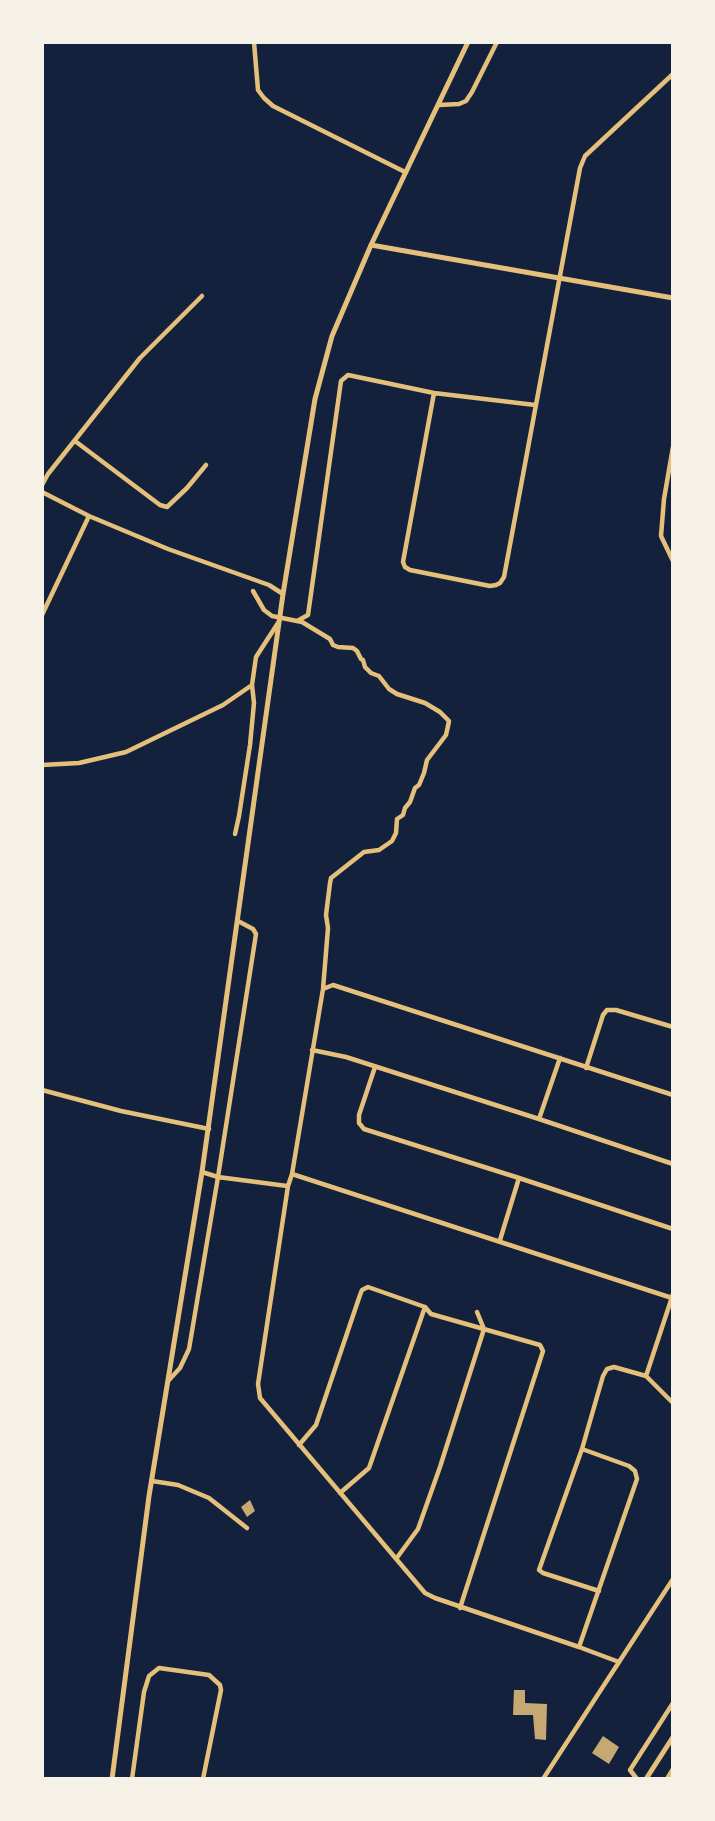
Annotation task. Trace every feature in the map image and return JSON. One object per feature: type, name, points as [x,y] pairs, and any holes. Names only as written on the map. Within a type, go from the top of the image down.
[{"type":"street","points":[[254,42],[258,90],[273,106],[405,172]]},
{"type":"street","points":[[112,1779],[152,1481],[209,1129],[280,619],[315,399],[332,336],[371,245],[466,42]]},
{"type":"street","points":[[439,104],[459,104],[466,101],[498,42]]},
{"type":"street","points":[[434,393],[403,562],[410,570],[490,586],[500,583],[504,577],[580,168],[585,156],[673,74]]},
{"type":"street","points":[[371,245],[673,298]]},
{"type":"street","points":[[42,485],[140,358],[202,296]]},
{"type":"street","points":[[297,621],[308,614],[341,381],[348,375],[434,393],[535,405]]},
{"type":"street","points":[[75,440],[160,505],[167,507],[206,466]]},
{"type":"street","points":[[673,447],[661,536],[673,561]]},
{"type":"street","points":[[42,492],[89,516],[168,549],[270,585],[284,594]]},
{"type":"street","points":[[42,615],[89,516]]},
{"type":"street","points":[[253,591],[264,610],[272,616],[297,621],[330,639],[332,645],[338,648],[357,650],[365,667],[379,676],[389,689],[425,703],[449,721],[446,736],[427,760],[419,785],[415,788],[403,815],[397,819],[396,833],[392,841],[379,849],[364,852],[331,878],[327,897],[328,928],[323,989],[288,1186],[258,1384],[260,1398],[425,1593],[460,1608],[619,1662]]},
{"type":"street","points":[[235,834],[251,736],[254,703],[252,685],[256,657],[280,619]]},
{"type":"street","points":[[42,765],[79,763],[126,752],[222,705],[252,685]]},
{"type":"street","points":[[168,1381],[180,1368],[189,1349],[256,934],[253,929],[238,921]]},
{"type":"street","points":[[323,989],[333,985],[673,1095]]},
{"type":"street","points":[[586,1068],[607,1010],[616,1010],[673,1027]]},
{"type":"street","points":[[312,1050],[346,1056],[673,1164]]},
{"type":"street","points":[[539,1119],[560,1058]]},
{"type":"street","points":[[375,1067],[359,1115],[359,1123],[364,1129],[673,1229]]},
{"type":"street","points":[[42,1090],[121,1111],[209,1129]]},
{"type":"street","points":[[202,1172],[218,1177],[288,1186]]},
{"type":"street","points":[[292,1174],[672,1296],[646,1376]]},
{"type":"street","points":[[500,1240],[519,1178]]},
{"type":"street","points":[[299,1445],[316,1425],[362,1290],[368,1287],[425,1307],[431,1314],[540,1345],[543,1351],[460,1608]]},
{"type":"street","points":[[341,1493],[369,1468],[425,1307]]},
{"type":"street","points":[[396,1559],[418,1529],[440,1467],[484,1329],[477,1312]]},
{"type":"street","points":[[599,1591],[539,1570],[583,1449],[603,1376],[607,1369],[614,1367],[646,1376],[673,1403]]},
{"type":"street","points":[[579,1647],[637,1479],[635,1471],[629,1466],[583,1449]]},
{"type":"street","points":[[152,1481],[178,1485],[209,1498],[247,1528]]},
{"type":"street","points":[[543,1779],[673,1579]]},
{"type":"street","points":[[132,1779],[144,1692],[149,1676],[159,1668],[209,1675],[220,1685],[203,1779]]},
{"type":"street","points":[[637,1779],[631,1770],[673,1703]]},
{"type":"street","points":[[646,1779],[673,1737]]},
{"type":"street","points":[[667,1779],[673,1769]]},
{"type":"building","points":[[250,1500],[255,1511],[247,1517],[241,1507]]},
{"type":"building","points":[[514,1690],[525,1690],[525,1703],[547,1704],[546,1740],[535,1739],[533,1715],[513,1715]]},
{"type":"building","points":[[603,1736],[619,1747],[609,1764],[592,1753]]}]
